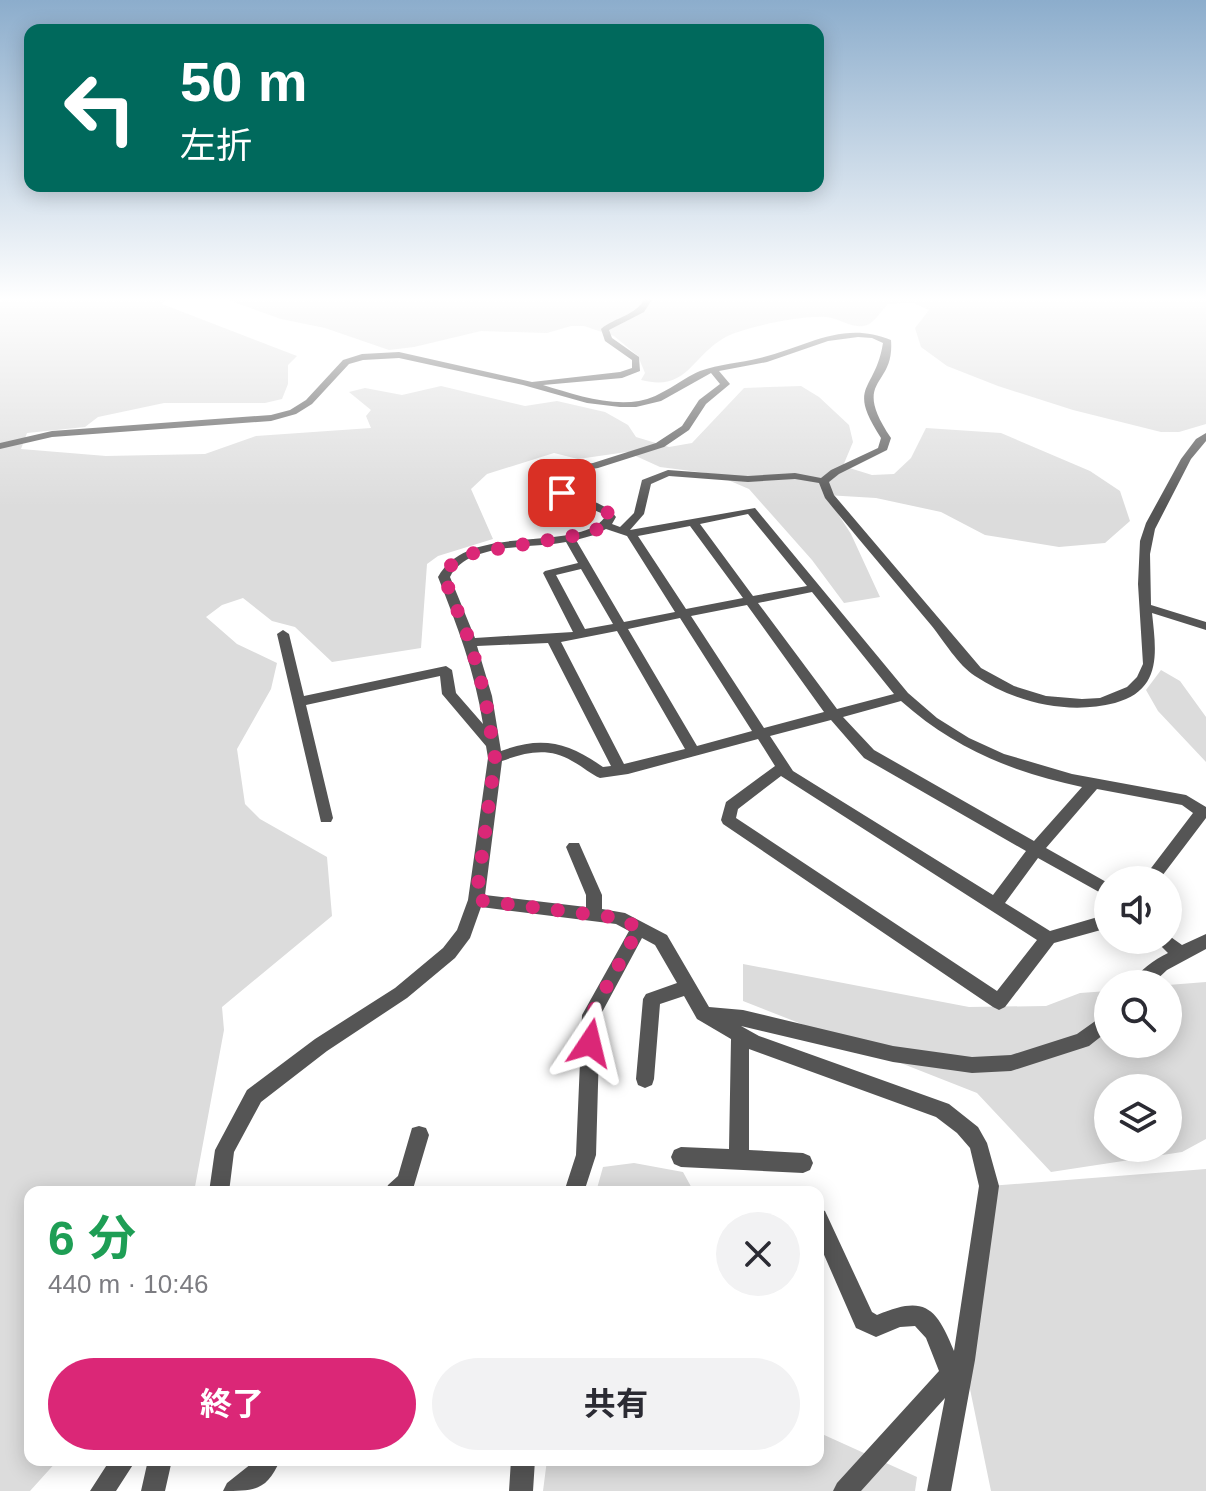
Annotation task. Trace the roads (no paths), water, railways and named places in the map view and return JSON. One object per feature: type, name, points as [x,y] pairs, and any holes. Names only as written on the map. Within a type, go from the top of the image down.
[{"type":"street","points":[[0,446],[52,434],[271,418],[293,412],[309,402],[341,368]]},
{"type":"street","points":[[455,368],[568,395],[635,404],[672,392],[698,375],[723,368]]},
{"type":"street","points":[[527,384],[622,375],[637,368]]},
{"type":"street","points":[[627,532],[639,514],[646,482],[658,475],[668,473],[748,479],[795,476],[823,481],[882,450],[886,438],[871,417],[866,397],[879,368]]},
{"type":"street","points":[[220,1186],[225,1150],[254,1096],[321,1045],[401,993],[449,953],[464,933],[476,900],[494,752],[485,696],[470,642],[444,577],[446,570],[456,561],[474,553],[569,538],[590,533],[605,525],[611,517],[604,508],[562,493],[556,486],[562,475],[571,469],[642,452],[686,428],[702,402],[725,384],[713,370]]},
{"type":"street","points":[[823,481],[838,509],[976,671],[1003,687],[1035,699],[1076,704],[1112,700],[1137,687],[1149,665],[1146,607],[1148,531],[1174,485],[1179,469],[1194,446],[1206,436]]},
{"type":"street","points":[[605,525],[627,532],[751,510],[903,696],[923,716],[993,756],[1025,768],[1186,800],[1202,812],[1161,866]]},
{"type":"street","points":[[693,522],[833,714],[869,754],[1094,883]]},
{"type":"street","points":[[627,532],[788,775],[1048,938]]},
{"type":"street","points":[[569,538],[694,752]]},
{"type":"street","points":[[581,634],[549,573],[585,565]]},
{"type":"street","points":[[470,642],[553,639],[814,588]]},
{"type":"street","points":[[1146,607],[1206,626]]},
{"type":"street","points":[[283,634],[326,818]]},
{"type":"street","points":[[553,639],[620,770]]},
{"type":"street","points":[[299,702],[446,670],[449,694],[494,752]]},
{"type":"street","points":[[494,752],[549,745],[578,755],[600,773],[694,752],[903,696]]},
{"type":"street","points":[[783,767],[731,806],[728,820],[999,1002],[1048,938],[1094,925]]},
{"type":"street","points":[[995,904],[1037,848],[1094,783]]},
{"type":"street","points":[[574,847],[594,895],[594,915]]},
{"type":"street","points":[[476,900],[619,918],[661,940],[703,1013],[753,1042],[942,1110],[970,1128],[985,1160],[989,1186],[939,1491]]},
{"type":"street","points":[[576,1186],[586,1155],[591,1015],[639,928]]},
{"type":"street","points":[[1182,953],[1206,941]]},
{"type":"street","points":[[1155,970],[1181,954]]},
{"type":"street","points":[[645,1079],[652,999],[688,987]]},
{"type":"street","points":[[703,1013],[743,1018],[893,1054],[972,1065],[1011,1063],[1083,1040],[1094,1031]]},
{"type":"street","points":[[739,1159],[740,1034]]},
{"type":"street","points":[[402,1186],[406,1182],[419,1135]]},
{"type":"street","points":[[681,1157],[803,1163]]},
{"type":"street","points":[[824,1231],[864,1320],[876,1326],[912,1314],[922,1318],[958,1367]]},
{"type":"street","points":[[845,1491],[958,1367]]},
{"type":"street","points":[[102,1491],[120,1466]]},
{"type":"street","points":[[153,1491],[159,1466]]},
{"type":"street","points":[[235,1491],[265,1466]]},
{"type":"street","points":[[521,1491],[523,1466]]}]
